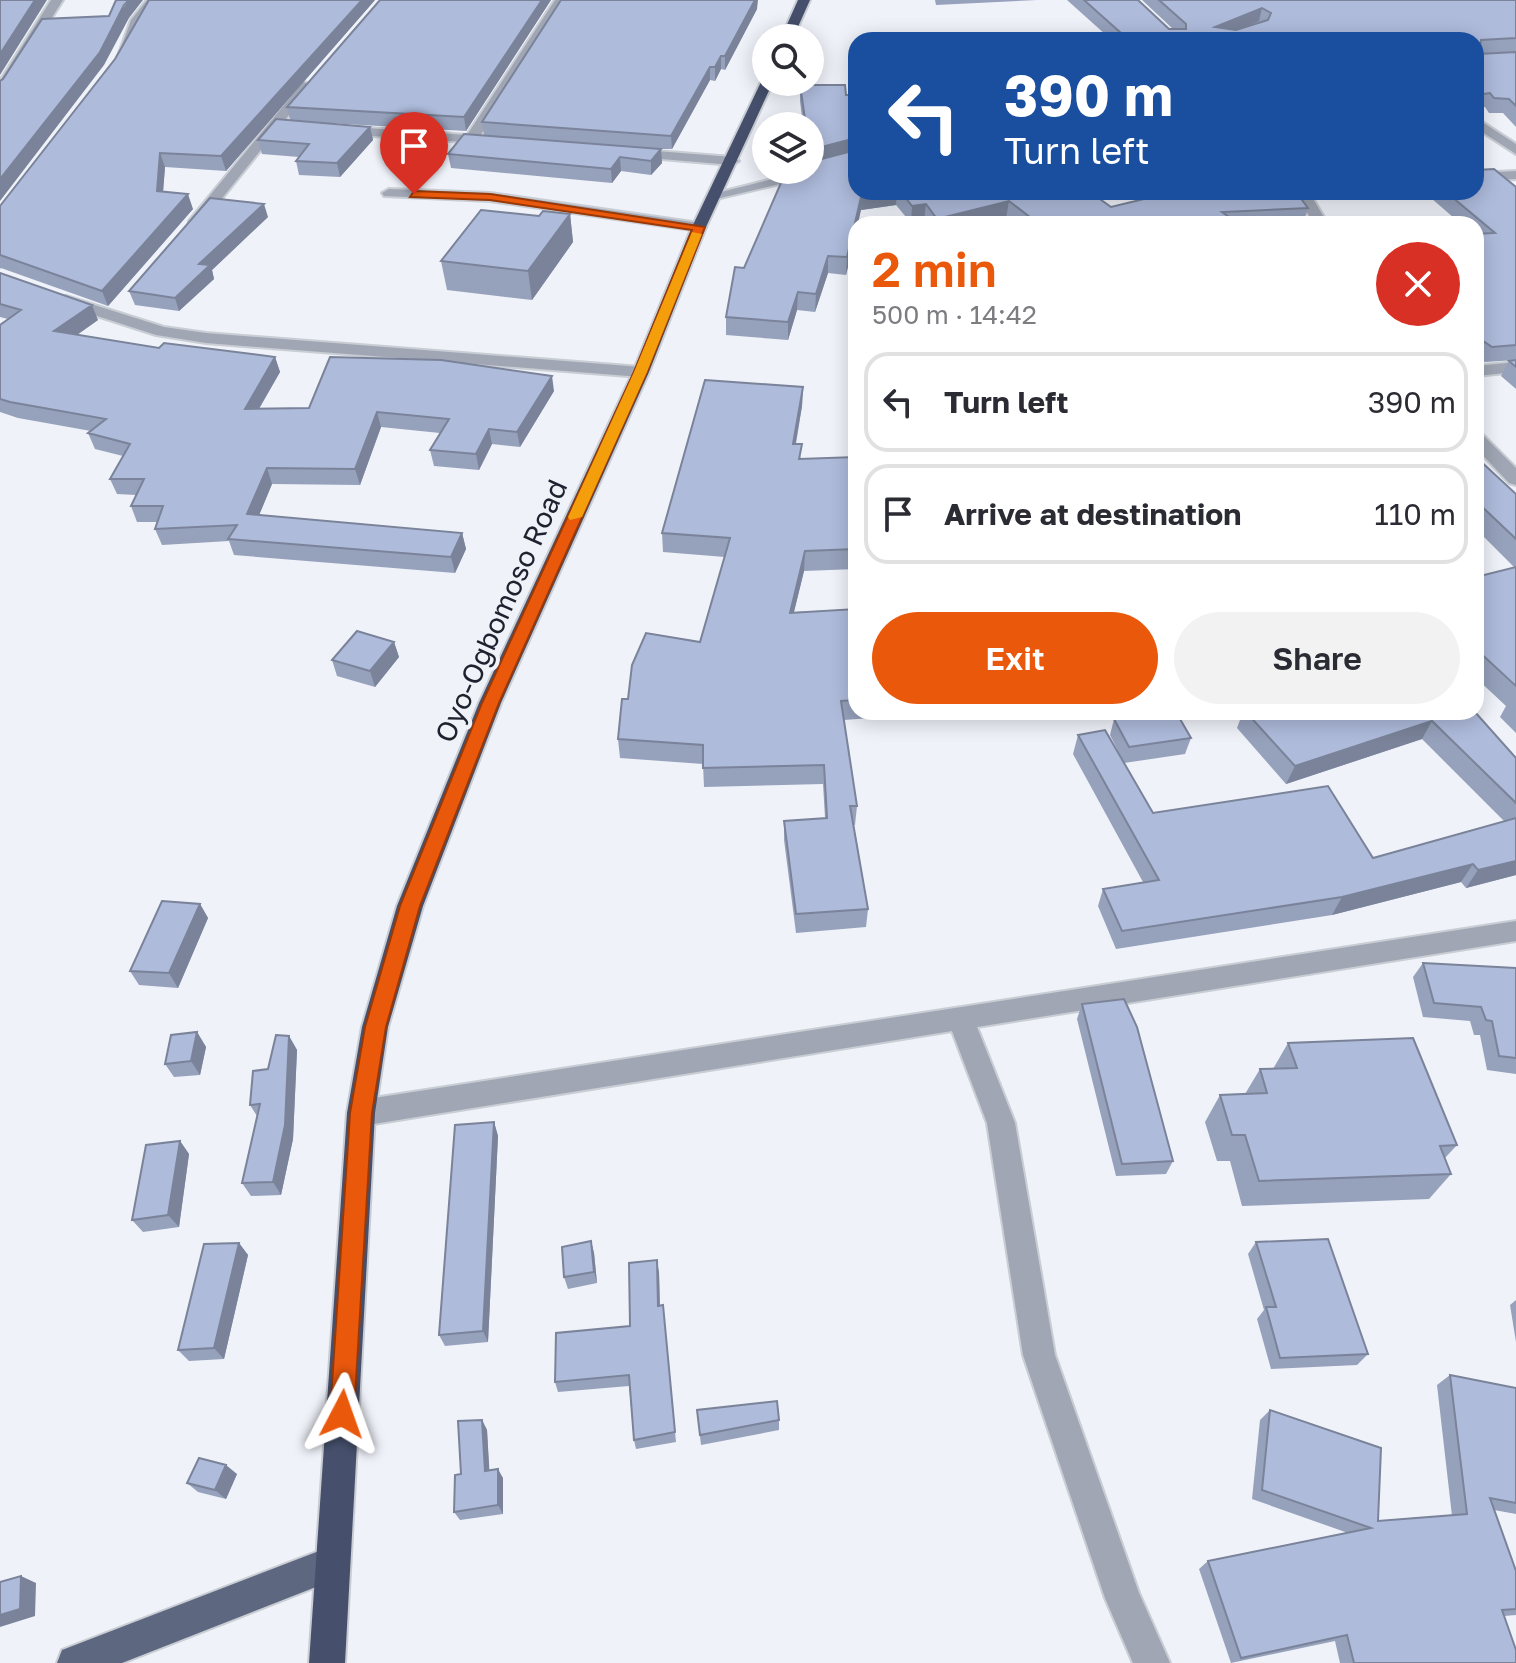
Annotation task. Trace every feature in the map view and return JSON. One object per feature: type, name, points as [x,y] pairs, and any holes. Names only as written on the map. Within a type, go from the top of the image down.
[{"type":"highway","points":[[793,24],[804,0]]},
{"type":"highway","name":"Oyo-Ogbomoso Road","points":[[327,1663],[361,1113],[375,1027],[410,906],[490,703],[641,372],[699,227],[761,96]]},
{"type":"main road","points":[[75,1663],[332,1564]]},
{"type":"street","points":[[0,91],[57,0]]},
{"type":"street","points":[[113,68],[137,20],[153,0]]},
{"type":"street","points":[[471,140],[561,0]]},
{"type":"street","points":[[185,235],[282,126],[313,77]]},
{"type":"street","points":[[1484,128],[1516,150]]},
{"type":"street","points":[[320,129],[501,142]]},
{"type":"street","points":[[609,151],[732,161]]},
{"type":"street","points":[[716,195],[848,164]]},
{"type":"street","points":[[1484,177],[1516,175]]},
{"type":"street","points":[[389,193],[490,197],[699,227]]},
{"type":"street","points":[[48,296],[118,310],[162,332],[206,338],[641,372]]},
{"type":"street","points":[[1484,370],[1516,367]]},
{"type":"street","points":[[1484,446],[1516,479]]},
{"type":"street","points":[[361,1113],[1516,931]]},
{"type":"street","points":[[961,1020],[1001,1123],[1039,1355],[1123,1598],[1152,1663]]},
{"type":"building","points":[[0,0],[35,0],[0,54]]},
{"type":"building","points":[[116,0],[129,0],[100,52],[0,179],[0,81],[42,19],[109,16]]},
{"type":"building","points":[[149,0],[362,0],[221,156],[160,153],[157,191],[188,194],[102,291],[0,255],[0,206],[115,59]]},
{"type":"building","points":[[380,0],[542,0],[464,117],[287,107]]},
{"type":"building","points":[[561,0],[755,0],[725,56],[721,56],[715,67],[710,67],[671,136],[482,122]]},
{"type":"building","points":[[1084,0],[1138,0],[1169,29],[1186,29],[1186,24],[1159,0],[1516,0],[1516,38],[1484,40],[1484,32],[1120,32]],"holes":[[[1262,8],[1271,13],[1268,20],[1236,30],[1215,27]]]},
{"type":"building","points":[[1516,52],[1516,106],[1509,99],[1494,98],[1490,93],[1484,94],[1484,54]]},
{"type":"building","points":[[824,85],[845,85],[848,95],[848,140],[824,146],[824,112],[804,112],[802,96],[824,96]]},
{"type":"building","points":[[276,119],[370,127],[337,163],[296,161],[309,144],[258,140]]},
{"type":"building","points":[[464,134],[661,149],[651,161],[620,157],[611,169],[448,154]]},
{"type":"building","points":[[848,152],[848,200],[860,200],[857,216],[848,216],[847,257],[828,256],[816,294],[798,292],[788,322],[726,317],[735,267],[744,268],[781,184],[824,184],[824,158]]},
{"type":"building","points":[[1494,169],[1516,187],[1516,345],[1492,347],[1484,342],[1484,234],[1495,233],[1484,224],[1484,216],[1475,216],[1456,200],[1484,200],[1484,170]]},
{"type":"building","points":[[210,198],[264,204],[199,264],[210,265],[175,298],[129,291]]},
{"type":"building","points":[[907,200],[1101,200],[1111,207],[1140,200],[1302,200],[1308,208],[1222,212],[1228,216],[1029,216],[1009,201],[949,216],[935,216],[926,204],[912,206]]},
{"type":"building","points":[[481,210],[539,216],[543,211],[570,214],[528,271],[441,261]]},
{"type":"building","points":[[0,273],[92,305],[54,331],[159,348],[164,343],[275,357],[245,409],[309,408],[330,357],[441,360],[552,376],[517,432],[489,429],[476,454],[430,450],[449,419],[377,412],[355,469],[267,468],[247,514],[462,533],[451,557],[228,539],[237,525],[155,529],[163,506],[131,506],[144,479],[110,479],[130,444],[88,433],[106,419],[0,399],[0,325],[21,310],[0,304]]},
{"type":"building","points":[[705,380],[803,387],[793,444],[802,444],[799,459],[848,457],[848,549],[805,551],[790,613],[848,609],[848,701],[841,701],[857,806],[850,806],[868,909],[796,914],[784,821],[827,818],[824,765],[703,768],[703,745],[618,739],[622,699],[628,699],[632,665],[646,633],[700,642],[730,538],[662,533]]},
{"type":"building","points":[[1484,464],[1516,494],[1516,539],[1484,509]]},
{"type":"building","points":[[1516,567],[1516,686],[1484,656],[1484,575]]},
{"type":"building","points":[[357,631],[394,642],[370,671],[332,660]]},
{"type":"building","points":[[1115,720],[1181,720],[1191,738],[1129,747]]},
{"type":"building","points":[[1253,720],[1482,720],[1516,758],[1516,803],[1432,721],[1295,766]]},
{"type":"building","points":[[1105,730],[1153,813],[1328,786],[1373,858],[1516,818],[1516,861],[1478,870],[1473,864],[1342,897],[1122,931],[1103,889],[1159,880],[1078,735]]},
{"type":"building","points":[[162,901],[200,904],[169,973],[130,971]]},
{"type":"building","points":[[1423,963],[1516,968],[1516,1058],[1499,1056],[1492,1021],[1486,1020],[1481,1007],[1434,1003]]},
{"type":"building","points":[[1124,999],[1137,1027],[1173,1161],[1122,1164],[1082,1004]]},
{"type":"building","points":[[197,1032],[191,1061],[165,1064],[171,1035]]},
{"type":"building","points":[[276,1035],[289,1036],[285,1125],[273,1182],[242,1183],[260,1104],[250,1105],[253,1071],[268,1069]]},
{"type":"building","points":[[1413,1038],[1457,1145],[1440,1146],[1451,1174],[1259,1181],[1245,1135],[1232,1135],[1220,1095],[1267,1093],[1260,1069],[1297,1068],[1288,1043]]},
{"type":"building","points":[[494,1122],[483,1331],[439,1335],[455,1125]]},
{"type":"building","points":[[180,1141],[168,1215],[132,1220],[146,1145]]},
{"type":"building","points":[[1328,1239],[1368,1354],[1280,1358],[1266,1307],[1276,1307],[1256,1242]]},
{"type":"building","points":[[591,1241],[594,1272],[564,1277],[562,1247]]},
{"type":"building","points":[[239,1243],[214,1348],[178,1350],[204,1244]]},
{"type":"building","points":[[657,1260],[658,1306],[663,1305],[675,1432],[634,1440],[629,1375],[555,1382],[556,1333],[630,1326],[629,1263]]},
{"type":"building","points":[[1450,1375],[1516,1388],[1516,1503],[1490,1498],[1516,1571],[1516,1609],[1502,1610],[1516,1650],[1516,1663],[1354,1663],[1347,1635],[1241,1658],[1208,1561],[1371,1528],[1262,1490],[1270,1410],[1381,1448],[1378,1521],[1467,1514]]},
{"type":"building","points":[[777,1401],[779,1420],[700,1435],[697,1410]]},
{"type":"building","points":[[482,1420],[485,1471],[498,1469],[498,1505],[454,1512],[455,1475],[461,1474],[458,1421]]},
{"type":"building","points":[[199,1458],[226,1465],[215,1490],[187,1483]]},
{"type":"building","points":[[21,1576],[20,1609],[0,1615],[0,1582]]},
{"type":"slow traffic","points":[[575,517],[641,372],[696,234]]},
{"type":"route","points":[[342,1414],[361,1113],[375,1027],[410,906],[490,703],[641,372],[699,227],[490,197],[414,194]]}]
